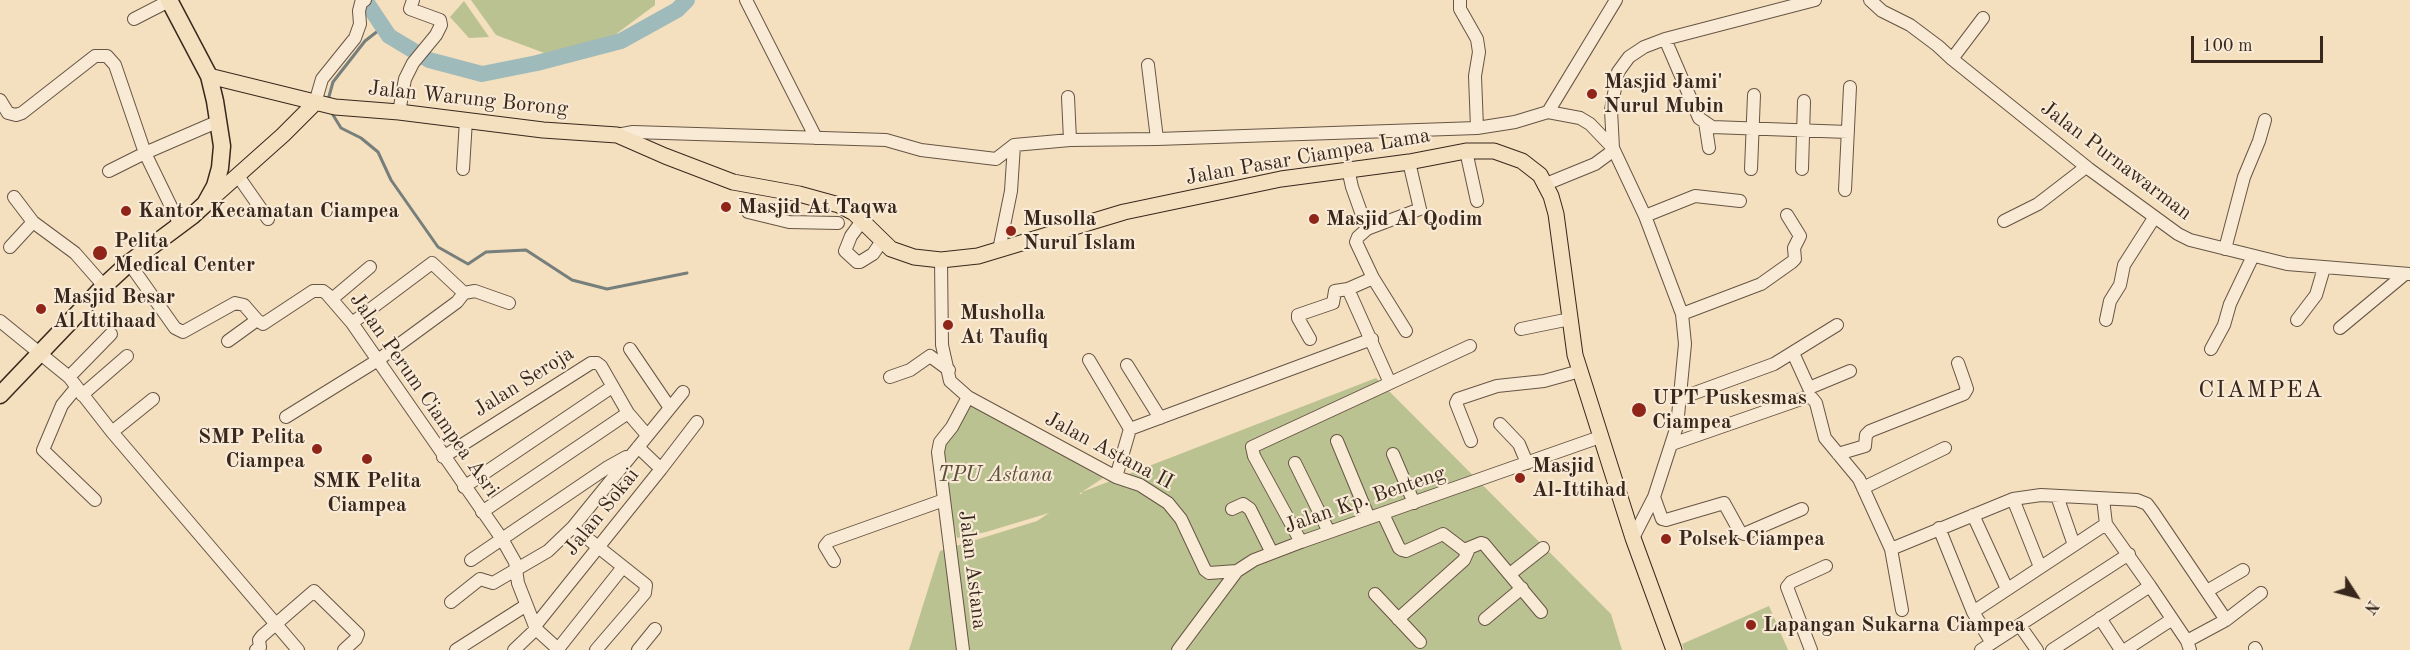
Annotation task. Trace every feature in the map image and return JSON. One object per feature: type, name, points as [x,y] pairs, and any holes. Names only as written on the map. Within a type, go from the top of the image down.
[{"type":"highway","points":[[0,395],[104,286],[129,263],[205,204],[215,186],[220,168],[222,146],[209,76],[170,0]]},
{"type":"main road","name":"Jalan Warung Borong","points":[[209,76],[335,107],[399,112],[543,130],[617,135]]},
{"type":"main road","points":[[205,204],[283,135],[315,103]]},
{"type":"main road","name":"Jalan Pasar Ciampea Lama","points":[[617,135],[733,182],[799,194],[839,205],[862,221],[891,249],[903,254],[941,260],[960,259],[999,250],[1124,212],[1281,179],[1409,162],[1466,151],[1494,151],[1522,161],[1532,167],[1546,184],[1556,214],[1570,319],[1580,371],[1633,538],[1674,650]]},
{"type":"street","points":[[134,19],[170,0]]},
{"type":"street","points":[[399,112],[405,79],[413,63],[440,29],[440,20],[410,9],[413,0]]},
{"type":"street","points":[[747,0],[816,138]]},
{"type":"street","points":[[1460,0],[1460,9],[1478,39],[1479,52],[1475,76],[1477,128]]},
{"type":"street","points":[[1548,112],[1616,0]]},
{"type":"street","points":[[1613,149],[1611,110],[1618,72],[1629,57],[1644,47],[1665,39],[1776,12],[1815,0]]},
{"type":"street","name":"Jalan Purnawarman","points":[[1870,0],[1882,11],[1925,36],[2086,166],[2154,218],[2190,240],[2287,264],[2408,274]]},
{"type":"street","points":[[315,103],[322,79],[355,38],[360,24],[359,11],[363,2]]},
{"type":"street","points":[[1952,59],[1983,18]]},
{"type":"street","points":[[1665,39],[1699,118],[1712,127],[1848,132]]},
{"type":"street","points":[[0,100],[8,113],[16,115],[22,113],[95,56],[107,56],[115,65],[145,153],[180,225]]},
{"type":"street","points":[[1148,65],[1157,139]]},
{"type":"street","points":[[1845,190],[1850,87]]},
{"type":"street","points":[[1751,169],[1754,95]]},
{"type":"street","points":[[1068,97],[1070,140]]},
{"type":"street","points":[[1802,169],[1804,101]]},
{"type":"street","points":[[617,135],[633,132],[886,140],[921,150],[996,159],[1014,145],[1070,140],[1477,128],[1515,122],[1548,112],[1580,118],[1590,124],[1613,149],[1645,216],[1682,314],[1685,344],[1680,398],[1672,444],[1654,496],[1633,538]]},
{"type":"street","points":[[463,169],[466,120]]},
{"type":"street","points":[[2225,249],[2244,177],[2265,120]]},
{"type":"street","points":[[109,171],[219,121]]},
{"type":"street","points":[[1706,122],[1709,148]]},
{"type":"street","points":[[999,250],[1011,191],[1014,145]]},
{"type":"street","points":[[1546,184],[1595,164],[1613,149]]},
{"type":"street","points":[[1466,151],[1477,201]]},
{"type":"street","points":[[1406,331],[1373,278],[1356,243],[1358,237],[1367,229],[1424,207],[1409,162]]},
{"type":"street","points":[[2004,221],[2038,204],[2086,166]]},
{"type":"street","points":[[1348,169],[1367,229]]},
{"type":"street","points":[[238,176],[268,219]]},
{"type":"street","points":[[1645,216],[1695,196],[1740,201]]},
{"type":"street","points":[[14,197],[33,222],[75,253],[104,286]]},
{"type":"street","points":[[748,212],[789,222],[836,227],[839,205]]},
{"type":"street","points":[[1682,314],[1761,284],[1792,262],[1795,259],[1794,248],[1800,236],[1787,215]]},
{"type":"street","points":[[2106,320],[2109,304],[2120,285],[2124,265],[2154,218]]},
{"type":"street","points":[[862,221],[851,236],[845,252],[860,262],[873,254],[882,241]]},
{"type":"street","points":[[10,247],[33,222]]},
{"type":"street","points":[[2211,349],[2224,325],[2230,304],[2253,256]]},
{"type":"street","points":[[941,260],[942,345],[950,381],[968,397]]},
{"type":"street","points":[[129,263],[180,331],[187,332],[238,303],[244,305],[257,320],[228,341]]},
{"type":"street","points":[[352,322],[432,263],[464,293]]},
{"type":"street","points":[[332,299],[370,267]]},
{"type":"street","points":[[2297,320],[2316,295],[2324,268]]},
{"type":"street","points":[[2340,328],[2408,274]]},
{"type":"street","points":[[1310,339],[1298,315],[1333,303],[1335,291],[1348,289],[1373,278]]},
{"type":"street","points":[[1348,289],[1390,383]]},
{"type":"street","name":"Jalan Perum Ciampea Asri","points":[[257,320],[266,323],[314,291],[323,291],[332,299],[352,322],[443,457],[468,485],[482,512],[502,539],[517,570],[518,583],[525,606],[536,628],[559,649]]},
{"type":"street","points":[[286,417],[378,360],[457,302],[464,293],[475,291],[509,303]]},
{"type":"street","points":[[1521,329],[1570,319]]},
{"type":"street","points":[[0,321],[69,377],[112,432],[298,650]]},
{"type":"street","points":[[1680,398],[1774,364],[1837,325]]},
{"type":"street","points":[[69,377],[111,334]]},
{"type":"street","points":[[1130,429],[1372,339]]},
{"type":"street","points":[[1301,542],[1254,456],[1252,447],[1470,346]]},
{"type":"street","points":[[630,349],[670,408]]},
{"type":"street","points":[[1793,353],[1809,388],[1851,371]]},
{"type":"street","points":[[95,500],[43,450],[62,405],[128,356]]},
{"type":"street","points":[[890,377],[910,370],[930,356],[949,370]]},
{"type":"street","points":[[1089,360],[1130,429],[1116,477]]},
{"type":"street","name":"Jalan Seroja","points":[[443,457],[591,363],[601,366],[612,387]]},
{"type":"street","points":[[1838,454],[1864,446],[1866,435],[1870,431],[1964,394],[1965,383],[1958,363]]},
{"type":"street","points":[[1127,365],[1160,418]]},
{"type":"street","points":[[1471,441],[1456,403],[1458,399],[1497,386],[1543,381],[1580,371]]},
{"type":"street","points":[[468,485],[612,387],[628,413],[647,435]]},
{"type":"street","points":[[451,602],[481,579],[492,584],[544,554],[573,527],[683,392]]},
{"type":"street","name":"Jalan Astana II","points":[[968,397],[1116,477],[1140,485],[1168,503],[1176,511],[1205,570],[1209,573],[1237,571]]},
{"type":"street","name":"Jalan Astana","points":[[963,650],[938,452],[940,442],[961,413],[968,397]]},
{"type":"street","points":[[1672,444],[1807,397],[1812,398],[1816,403],[1825,438],[1852,468],[1890,549],[1902,610]]},
{"type":"street","points":[[112,432],[153,399]]},
{"type":"street","points":[[482,512],[628,413]]},
{"type":"street","name":"Jalan Sokai","points":[[514,650],[536,628],[697,422]]},
{"type":"street","points":[[1500,424],[1519,444],[1527,463]]},
{"type":"street","name":"Jalan Kp. Benteng","points":[[1178,650],[1237,571],[1254,560],[1600,437]]},
{"type":"street","points":[[1337,441],[1369,518]]},
{"type":"street","points":[[1863,488],[1945,448]]},
{"type":"street","points":[[635,450],[661,469]]},
{"type":"street","points":[[471,560],[635,450]]},
{"type":"street","points":[[1393,454],[1414,503]]},
{"type":"street","points":[[1295,463],[1329,532]]},
{"type":"street","points":[[1890,549],[1898,548],[1939,528],[2013,499],[2041,495],[2137,500],[2147,504],[2226,620]]},
{"type":"street","points":[[1654,496],[1662,519],[1666,520],[1724,503],[1740,532],[1744,534],[1802,509]]},
{"type":"street","points":[[2057,496],[2074,545]]},
{"type":"street","points":[[2013,499],[2040,567]]},
{"type":"street","points":[[2103,499],[2106,524],[2151,586],[2189,648],[2261,593]]},
{"type":"street","points":[[834,561],[825,546],[830,542],[944,500]]},
{"type":"street","points":[[1232,509],[1243,504],[1250,509],[1272,553]]},
{"type":"street","points":[[1383,514],[1402,550],[1406,551],[1443,534],[1461,549],[1468,551]]},
{"type":"street","points":[[1973,515],[2007,589]]},
{"type":"street","points":[[1973,612],[2106,524]]},
{"type":"street","points":[[573,527],[644,582],[646,589],[596,650]]},
{"type":"street","points":[[1939,528],[1973,612],[1992,643]]},
{"type":"street","points":[[1398,619],[1464,560],[1468,551],[1478,544],[1484,544],[1541,612]]},
{"type":"street","points":[[1510,574],[1543,548]]},
{"type":"street","points":[[1981,650],[2129,555]]},
{"type":"street","points":[[1811,650],[1787,587],[1791,582],[1826,566]]},
{"type":"street","points":[[559,649],[623,567]]},
{"type":"street","points":[[2207,591],[2243,570]]},
{"type":"street","points":[[2052,650],[2151,586]]},
{"type":"street","points":[[1485,619],[1522,588]]},
{"type":"street","points":[[260,649],[259,639],[314,591],[358,634],[344,650]]},
{"type":"street","points":[[1375,594],[1420,642]]},
{"type":"street","points":[[456,650],[525,606]]},
{"type":"street","points":[[2100,618],[2123,650],[2141,646],[2171,620]]},
{"type":"street","points":[[2020,626],[2037,650]]},
{"type":"street","points":[[638,650],[655,629]]},
{"type":"green space","points":[[471,0],[655,0],[655,5],[600,46],[547,54],[496,35]]},
{"type":"green space","points":[[464,1],[489,37],[469,38],[450,17]]},
{"type":"green space","name":"TPU Astana","points":[[1376,378],[1611,614],[1622,650],[909,650],[940,551],[1037,521],[1049,513],[986,532],[957,538],[943,478],[942,450],[971,403],[1103,478],[1082,492]]},
{"type":"green space","name":"Lapangan Sukarna Ciampea","points":[[1769,606],[1788,650],[1684,650],[1682,644]]},
{"type":"waterway","points":[[365,0],[389,36],[429,60],[482,74],[537,63],[621,41],[677,10],[687,0]]},
{"type":"waterway","points":[[328,100],[333,82],[365,41],[383,27]]},
{"type":"waterway","points":[[330,110],[341,128],[361,138],[378,152],[391,180],[438,247],[468,264],[486,252],[526,250],[572,280],[607,289],[687,273]]},
{"type":"place","name":"Masjid Jami' Nurul Mubin","points":[[1592,94]]},
{"type":"place","name":"Masjid At Taqwa","points":[[726,207]]},
{"type":"place","name":"Kantor Kecamatan Ciampea","points":[[126,211]]},
{"type":"place","name":"Masjid Al Qodim","points":[[1314,219]]},
{"type":"place","name":"Musolla Nurul Islam","points":[[1011,231]]},
{"type":"place","name":"Pelita Medical Center","points":[[100,253]]},
{"type":"place","name":"Masjid Besar Al Ittihaad","points":[[41,309]]},
{"type":"place","name":"Musholla At Taufiq","points":[[948,325]]},
{"type":"place","name":"UPT Puskesmas Ciampea","points":[[1639,410]]},
{"type":"place","name":"SMP Pelita Ciampea","points":[[317,449]]},
{"type":"place","name":"SMK Pelita Ciampea","points":[[367,459]]},
{"type":"place","name":"Masjid Al-Ittihad","points":[[1520,478]]},
{"type":"place","name":"Polsek Ciampea","points":[[1666,539]]},
{"type":"place","name":"Lapangan Sukarna Ciampea","points":[[1751,625]]},
{"type":"district","name":"CIAMPEA","points":[[2261,391]]}]
